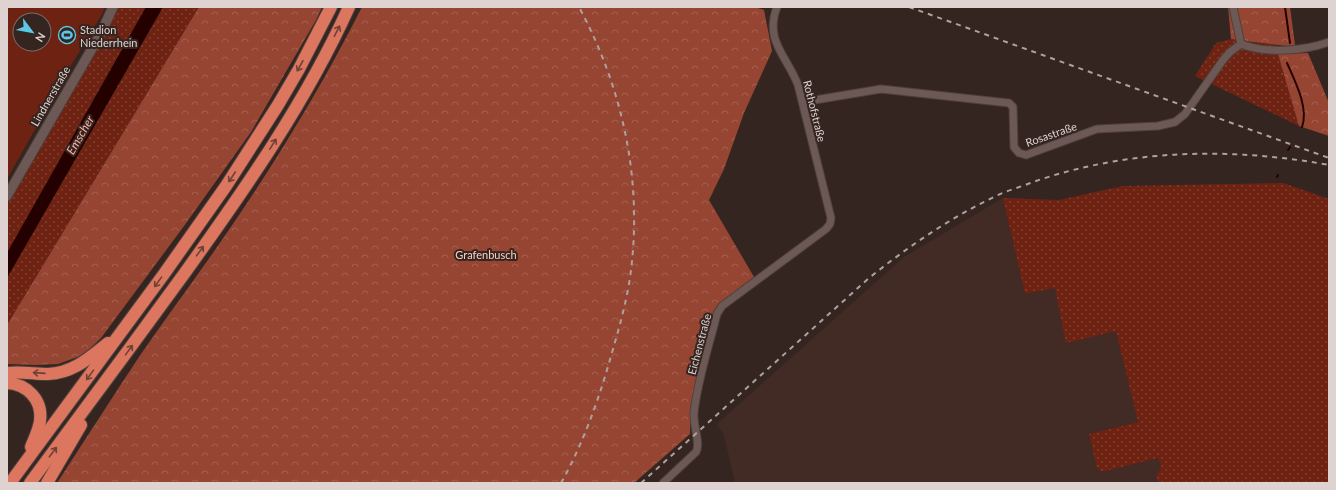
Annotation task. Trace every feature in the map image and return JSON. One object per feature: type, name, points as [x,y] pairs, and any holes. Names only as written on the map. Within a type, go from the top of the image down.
[{"type":"highway","points":[[10,483],[205,216],[256,141],[299,69],[331,7]]},
{"type":"highway","points":[[30,483],[240,195],[292,114],[330,46],[349,7]]},
{"type":"highway","points":[[7,373],[21,372],[47,374],[63,372],[86,361],[121,332]]},
{"type":"highway","points":[[7,383],[22,386],[30,392],[37,400],[40,410],[39,426],[26,462]]},
{"type":"highway","points":[[47,483],[78,430],[97,392]]},
{"type":"street","name":"Lindnerstraße","points":[[7,196],[101,33],[113,7]]},
{"type":"street","name":"Rothofstraße","points":[[777,7],[772,23],[774,39],[795,78],[831,218],[830,224]]},
{"type":"street","points":[[1234,7],[1241,44],[1255,48],[1289,50],[1317,46],[1329,42]]},
{"type":"street","name":"Rosastraße","points":[[802,102],[881,89],[1009,104],[1013,107],[1014,147],[1019,153],[1026,155],[1097,129],[1158,126],[1175,122],[1184,114],[1223,60],[1230,52],[1241,44]]},
{"type":"street","name":"Eichenstraße","points":[[663,483],[698,449],[699,444],[694,429],[695,403],[719,310],[722,306],[826,229],[830,224]]},
{"type":"shaded area","points":[[7,7],[105,7],[7,179]]},
{"type":"shaded area","points":[[116,7],[146,7],[7,253],[7,205],[61,108],[102,40]]},
{"type":"shaded area","points":[[163,7],[199,7],[7,325],[7,278]]},
{"type":"shaded area","points":[[1231,39],[1276,45],[1299,126],[1195,76],[1216,43]]},
{"type":"shaded area","points":[[1283,183],[1329,199],[1329,483],[1159,483],[1156,476],[1161,467],[1158,458],[1101,471],[1097,468],[1089,434],[1138,422],[1116,331],[1066,343],[1055,288],[1025,294],[1003,198],[1059,200],[1123,186]]},
{"type":"shaded area","points":[[1003,198],[1025,294],[1055,288],[1067,342],[1116,330],[1138,422],[1089,434],[1106,471],[1158,458],[1161,467],[1156,476],[1159,483],[735,483],[724,435],[717,424],[904,257]]},
{"type":"green space","points":[[199,7],[322,7],[316,20],[251,132],[101,338],[83,355],[58,364],[7,364],[7,325]]},
{"type":"green space","name":"Grafenbusch","points":[[362,7],[755,7],[764,10],[772,51],[744,113],[724,169],[709,200],[754,277],[713,313],[691,403],[690,434],[634,483],[57,483],[141,354],[271,167],[318,88]]},
{"type":"green space","points":[[1228,7],[1290,7],[1295,45],[1287,46],[1231,39]]},
{"type":"green space","points":[[1308,53],[1329,103],[1329,136],[1299,126],[1278,54]]},
{"type":"water","name":"Emscher","points":[[146,7],[163,7],[7,278],[7,253]]},
{"type":"waterway","points":[[1285,7],[1290,43]]},
{"type":"waterway","points":[[1287,63],[1297,86],[1302,103],[1304,112],[1302,127]]},
{"type":"railway","points":[[561,483],[590,421],[614,344],[629,285],[634,228],[633,195],[625,130],[617,98],[606,67],[594,37],[579,7]]},
{"type":"railway","points":[[909,7],[1329,158]]},
{"type":"railway","points":[[641,483],[869,278],[930,233],[962,214],[1001,194],[1069,171],[1143,157],[1180,154],[1255,155],[1329,165]]},
{"type":"place","name":"Stadion Niederrhein","points":[[67,35]]}]
